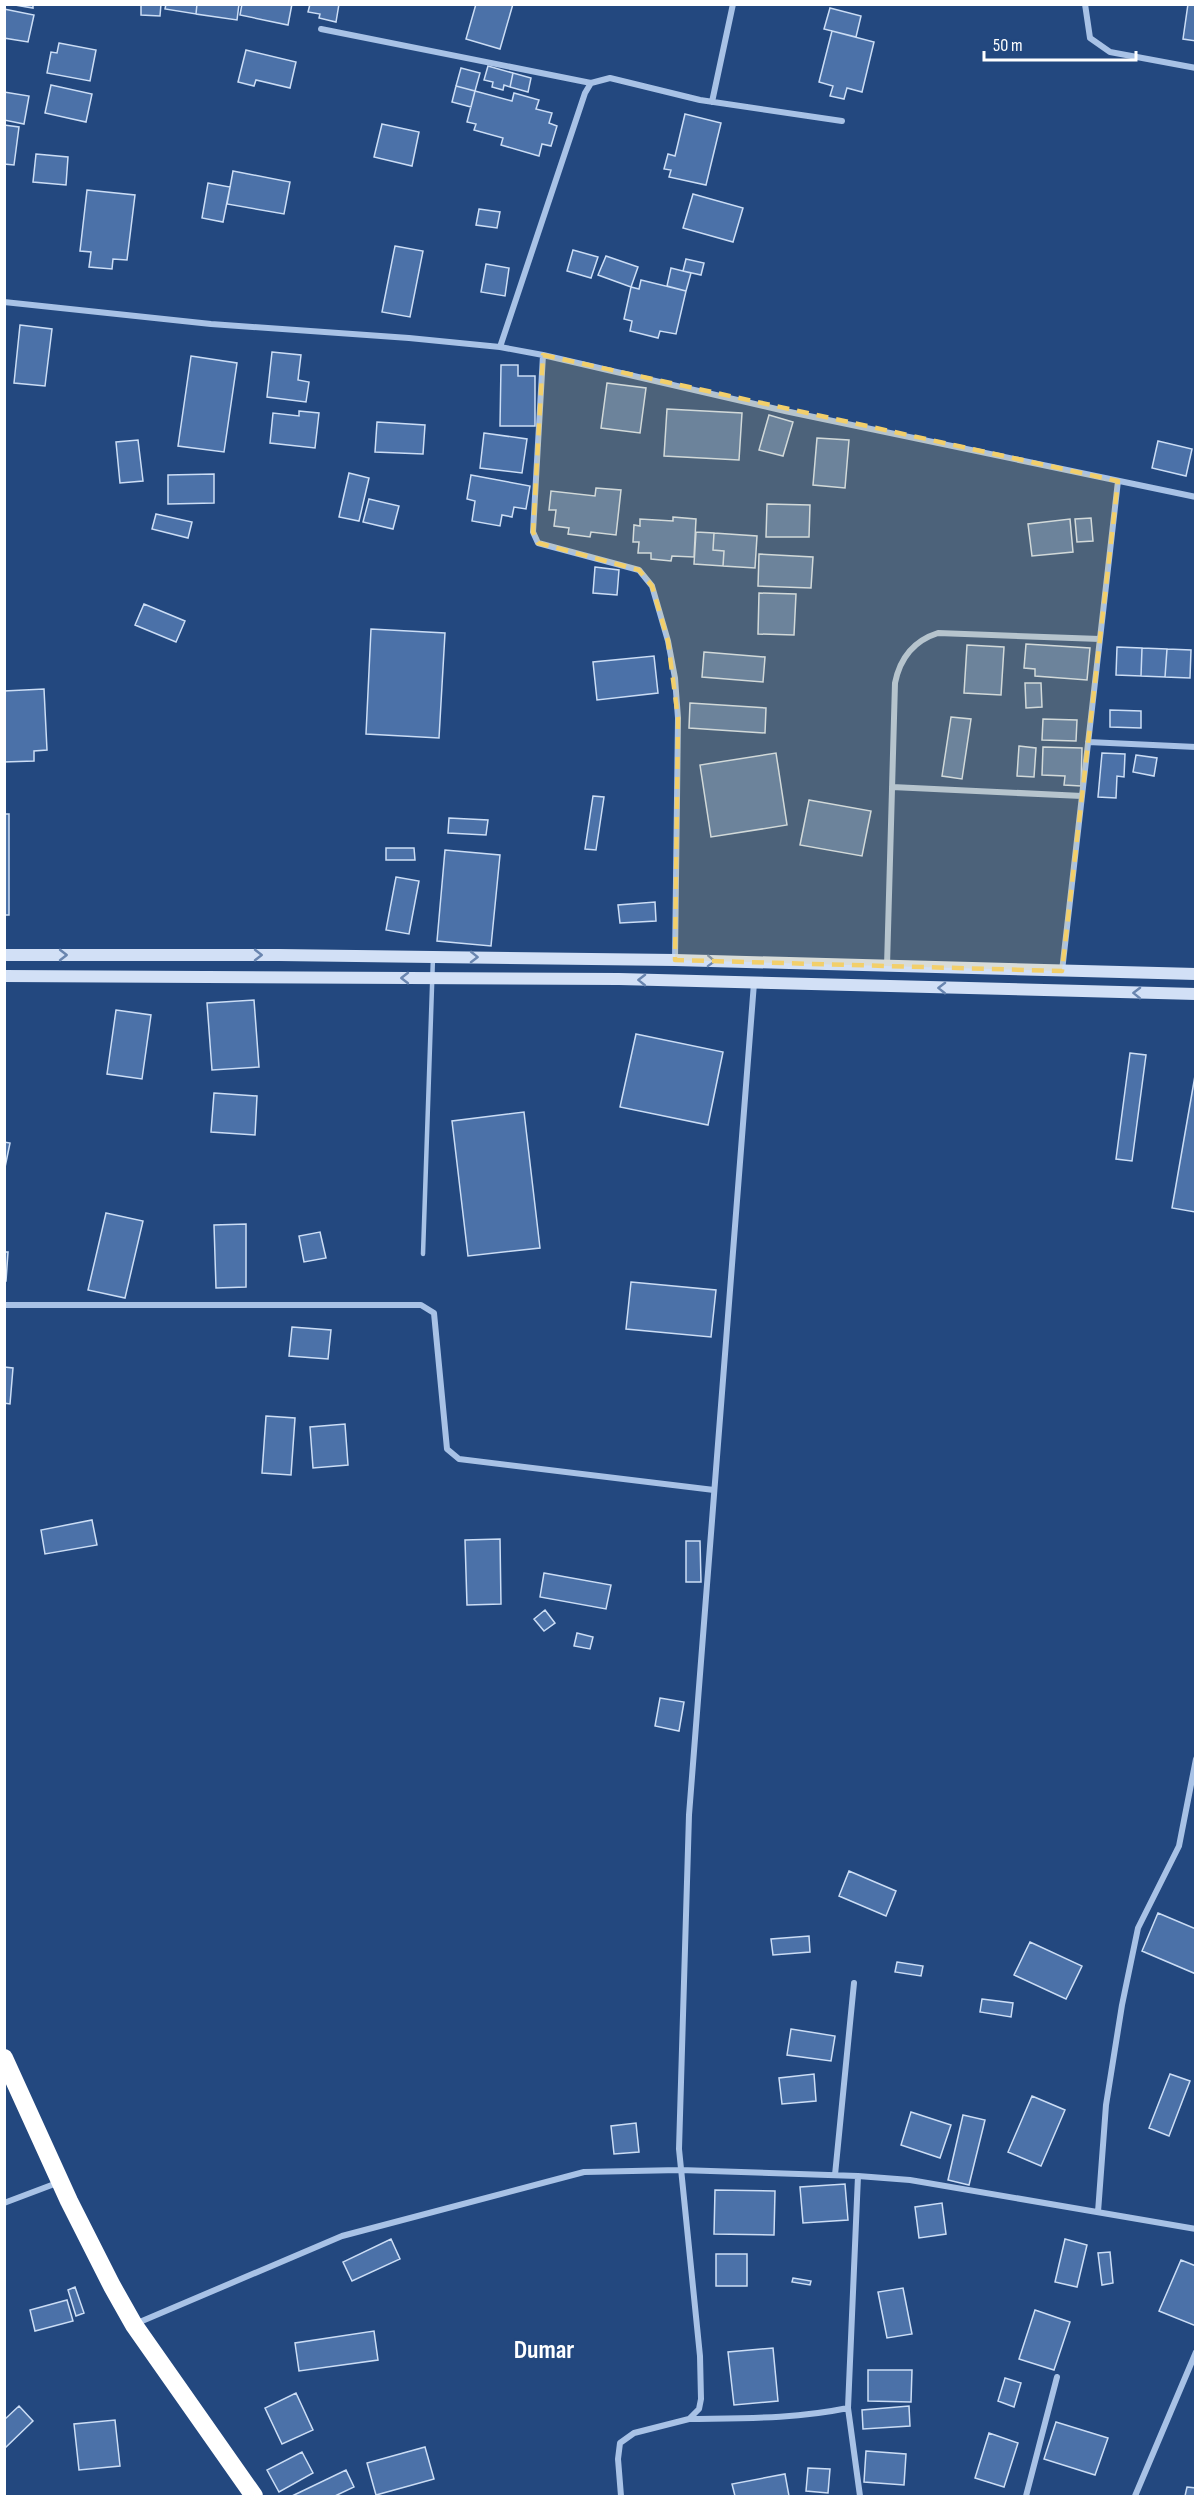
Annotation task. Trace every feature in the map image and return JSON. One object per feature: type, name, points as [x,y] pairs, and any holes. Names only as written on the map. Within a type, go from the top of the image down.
[{"type":"highway","points":[[4,2058],[61,2182],[112,2286],[134,2325],[254,2496]]},
{"type":"street","points":[[712,102],[733,4]]},
{"type":"street","points":[[1085,4],[1090,38],[1110,52],[1196,68]]},
{"type":"street","points":[[321,29],[591,83],[610,78],[712,102],[842,121]]},
{"type":"street","points":[[501,347],[585,93],[591,83]]},
{"type":"street","points":[[4,302],[212,324],[501,347],[785,411],[1196,497]]},
{"type":"street","points":[[543,355],[533,532],[538,543],[639,570],[652,586],[668,641],[675,678],[678,718],[675,960]]},
{"type":"street","points":[[1062,971],[1118,481]]},
{"type":"street","points":[[887,966],[895,683],[898,668],[906,654],[920,640],[938,633],[1100,639]]},
{"type":"street","points":[[1088,742],[1196,747]]},
{"type":"street","points":[[892,787],[1082,796]]},
{"type":"street","points":[[4,955],[675,960],[1196,974]]},
{"type":"street","points":[[4,976],[434,978],[1196,994]]},
{"type":"street","points":[[689,2419],[697,2413],[700,2405],[700,2356],[680,2170],[679,2125],[689,1815],[754,983]]},
{"type":"street","points":[[4,1305],[421,1305],[434,1313],[447,1449],[459,1459],[714,1490]]},
{"type":"street","points":[[1098,2212],[1106,2105],[1122,2006],[1138,1928],[1179,1846],[1196,1759]]},
{"type":"street","points":[[835,2175],[854,1983]]},
{"type":"street","points":[[134,2325],[342,2236],[584,2172],[680,2170],[858,2176],[965,2188],[1196,2229]]},
{"type":"street","points":[[858,2176],[848,2408],[860,2496]]},
{"type":"street","points":[[4,2203],[61,2182]]},
{"type":"street","points":[[1135,2496],[1196,2352]]},
{"type":"street","points":[[1026,2496],[1057,2377]]},
{"type":"street","points":[[621,2496],[618,2459],[620,2442],[634,2433],[689,2419],[793,2417],[848,2408]]},
{"type":"lane","points":[[423,1254],[433,957]]},
{"type":"highlighted area","points":[[543,355],[1118,481],[1062,971],[675,960],[678,718],[668,641],[652,586],[639,570],[538,543],[533,532]]},
{"type":"building","points":[[9,4],[33,4],[33,8]]},
{"type":"building","points":[[141,4],[161,4],[160,16],[141,15]]},
{"type":"building","points":[[166,4],[197,4],[196,14],[165,9]]},
{"type":"building","points":[[197,4],[239,4],[237,20],[196,14]]},
{"type":"building","points":[[242,4],[292,4],[288,25],[240,15]]},
{"type":"building","points":[[310,4],[339,4],[336,22],[319,18],[320,14],[308,12]]},
{"type":"building","points":[[476,4],[513,4],[500,49],[466,39]]},
{"type":"building","points":[[1188,4],[1196,4],[1196,41],[1183,39]]},
{"type":"building","points":[[830,8],[861,16],[856,37],[824,29]]},
{"type":"building","points":[[4,9],[34,15],[28,42],[4,38]]},
{"type":"building","points":[[832,31],[874,42],[862,92],[847,88],[844,99],[830,96],[833,86],[819,82]]},
{"type":"building","points":[[59,43],[96,50],[90,81],[47,73],[51,52],[57,53]]},
{"type":"building","points":[[246,50],[296,62],[290,88],[256,80],[254,86],[238,82]]},
{"type":"building","points":[[488,66],[513,73],[510,87],[504,85],[503,90],[492,87],[493,82],[484,80]]},
{"type":"building","points":[[461,68],[480,73],[475,91],[456,86]]},
{"type":"building","points":[[513,73],[531,78],[528,92],[510,87]]},
{"type":"building","points":[[51,85],[92,94],[86,122],[45,113]]},
{"type":"building","points":[[456,86],[475,91],[471,107],[452,102]]},
{"type":"building","points":[[475,91],[512,101],[514,93],[539,100],[536,109],[552,113],[549,123],[557,126],[551,146],[542,144],[539,156],[501,145],[503,138],[474,130],[476,124],[467,122]]},
{"type":"building","points":[[4,92],[29,96],[24,124],[4,120]]},
{"type":"building","points":[[685,114],[721,123],[706,185],[669,177],[671,170],[664,169],[668,154],[675,156]]},
{"type":"building","points":[[382,124],[419,132],[412,166],[374,157]]},
{"type":"building","points":[[4,125],[19,127],[14,165],[4,164]]},
{"type":"building","points":[[36,154],[68,157],[66,185],[33,182]]},
{"type":"building","points":[[233,171],[290,182],[284,214],[227,204]]},
{"type":"building","points":[[208,183],[230,187],[223,222],[202,218]]},
{"type":"building","points":[[87,190],[135,195],[127,260],[113,259],[112,269],[89,267],[91,252],[80,251]]},
{"type":"building","points":[[693,194],[743,208],[733,242],[683,228]]},
{"type":"building","points":[[479,209],[500,212],[497,228],[476,225]]},
{"type":"building","points":[[395,246],[423,251],[410,317],[382,312]]},
{"type":"building","points":[[573,250],[598,257],[591,278],[567,271]]},
{"type":"building","points":[[606,256],[638,267],[631,287],[598,275]]},
{"type":"building","points":[[686,259],[704,263],[701,275],[683,271]]},
{"type":"building","points":[[486,264],[509,268],[505,296],[481,292]]},
{"type":"building","points":[[671,268],[691,273],[686,291],[667,286]]},
{"type":"building","points":[[641,280],[686,291],[676,334],[660,331],[658,338],[630,331],[632,321],[624,319],[631,287],[639,289]]},
{"type":"building","points":[[20,325],[52,329],[45,386],[14,383]]},
{"type":"building","points":[[272,352],[301,355],[298,380],[309,382],[306,402],[267,397]]},
{"type":"building","points":[[191,356],[237,363],[224,452],[178,446]]},
{"type":"building","points":[[501,365],[518,365],[518,376],[535,376],[535,426],[500,426]]},
{"type":"building","points":[[607,383],[646,388],[640,433],[601,428]]},
{"type":"building","points":[[667,409],[742,413],[739,460],[664,456]]},
{"type":"building","points":[[299,411],[319,413],[315,448],[270,443],[273,413],[299,416]]},
{"type":"building","points":[[769,415],[793,422],[783,456],[759,450]]},
{"type":"building","points":[[377,422],[425,425],[423,454],[375,452]]},
{"type":"building","points":[[484,433],[527,439],[522,473],[480,468]]},
{"type":"building","points":[[817,438],[849,440],[845,488],[813,485]]},
{"type":"building","points":[[138,440],[143,481],[120,483],[116,442]]},
{"type":"building","points":[[1158,441],[1192,449],[1186,476],[1152,468]]},
{"type":"building","points":[[349,473],[369,478],[359,521],[339,517]]},
{"type":"building","points":[[214,474],[214,503],[168,504],[168,475]]},
{"type":"building","points":[[471,475],[530,486],[526,509],[514,507],[512,517],[502,515],[500,526],[472,521],[475,501],[467,499]]},
{"type":"building","points":[[596,488],[621,490],[616,535],[591,532],[590,537],[568,534],[569,528],[554,526],[556,510],[549,510],[551,491],[595,496]]},
{"type":"building","points":[[369,499],[399,506],[393,529],[363,522]]},
{"type":"building","points":[[767,504],[810,505],[809,537],[766,537]]},
{"type":"building","points":[[156,514],[192,522],[188,538],[152,529]]},
{"type":"building","points":[[673,517],[696,519],[694,557],[672,556],[671,561],[651,559],[651,553],[638,553],[639,542],[633,542],[634,525],[640,526],[640,519],[673,521]]},
{"type":"building","points":[[1091,518],[1093,541],[1077,542],[1075,519]]},
{"type":"building","points":[[1070,519],[1073,552],[1032,556],[1028,524]]},
{"type":"building","points":[[696,532],[714,533],[713,550],[724,551],[723,566],[694,564]]},
{"type":"building","points":[[714,533],[757,536],[755,568],[723,566],[724,551],[713,550]]},
{"type":"building","points":[[759,554],[813,557],[811,588],[758,586]]},
{"type":"building","points":[[595,567],[619,570],[617,595],[593,593]]},
{"type":"building","points":[[759,593],[796,594],[794,635],[758,634]]},
{"type":"building","points":[[144,604],[185,621],[176,642],[135,625]]},
{"type":"building","points":[[371,629],[445,633],[439,738],[366,734]]},
{"type":"building","points":[[1026,644],[1090,648],[1087,680],[1035,676],[1035,669],[1024,668]]},
{"type":"building","points":[[967,645],[1004,647],[1001,695],[964,693]]},
{"type":"building","points":[[1117,647],[1142,648],[1141,676],[1116,675]]},
{"type":"building","points":[[1142,648],[1167,649],[1165,677],[1141,676]]},
{"type":"building","points":[[1167,649],[1191,650],[1190,678],[1165,677]]},
{"type":"building","points":[[704,652],[765,657],[763,682],[702,677]]},
{"type":"building","points":[[654,656],[658,693],[597,700],[593,662]]},
{"type":"building","points":[[1025,683],[1041,683],[1042,707],[1026,708]]},
{"type":"building","points":[[44,689],[47,750],[34,751],[34,761],[4,762],[4,691]]},
{"type":"building","points":[[690,703],[766,708],[765,733],[689,728]]},
{"type":"building","points":[[1110,710],[1141,711],[1141,728],[1110,727]]},
{"type":"building","points":[[951,717],[971,719],[962,779],[942,776]]},
{"type":"building","points":[[1043,719],[1077,720],[1076,741],[1042,740]]},
{"type":"building","points":[[1019,746],[1036,748],[1034,777],[1017,776]]},
{"type":"building","points":[[1043,747],[1082,748],[1081,786],[1064,785],[1065,776],[1042,775]]},
{"type":"building","points":[[776,753],[787,825],[711,837],[700,765]]},
{"type":"building","points":[[1102,753],[1125,754],[1124,777],[1117,776],[1116,798],[1098,797]]},
{"type":"building","points":[[1136,755],[1157,758],[1154,776],[1133,772]]},
{"type":"building","points":[[593,796],[604,797],[596,850],[585,849]]},
{"type":"building","points":[[809,800],[871,811],[862,856],[800,845]]},
{"type":"building","points":[[4,814],[9,814],[9,915],[4,915]]},
{"type":"building","points":[[449,818],[488,820],[486,835],[448,833]]},
{"type":"building","points":[[386,848],[414,848],[415,860],[386,860]]},
{"type":"building","points":[[445,850],[500,855],[491,946],[437,941]]},
{"type":"building","points":[[396,877],[419,881],[409,934],[386,930]]},
{"type":"building","points":[[655,902],[656,921],[620,923],[618,905]]},
{"type":"building","points":[[254,1000],[259,1067],[212,1070],[207,1003]]},
{"type":"building","points":[[116,1010],[151,1015],[142,1079],[107,1074]]},
{"type":"building","points":[[636,1034],[723,1052],[708,1125],[620,1107]]},
{"type":"building","points":[[1130,1053],[1146,1055],[1132,1161],[1116,1159]]},
{"type":"building","points":[[1196,1070],[1196,1209],[1195,1212],[1172,1208]]},
{"type":"building","points":[[214,1093],[257,1096],[255,1135],[211,1132]]},
{"type":"building","points":[[524,1112],[540,1248],[468,1256],[452,1121]]},
{"type":"building","points":[[4,1142],[10,1143],[4,1172]]},
{"type":"building","points":[[106,1213],[143,1221],[125,1298],[88,1290]]},
{"type":"building","points":[[246,1224],[246,1287],[216,1288],[214,1225]]},
{"type":"building","points":[[320,1232],[326,1258],[304,1262],[299,1236]]},
{"type":"building","points":[[4,1252],[8,1252],[6,1281],[4,1281]]},
{"type":"building","points":[[631,1282],[716,1290],[711,1337],[626,1329]]},
{"type":"building","points":[[292,1327],[331,1330],[328,1359],[289,1356]]},
{"type":"building","points":[[4,1367],[13,1368],[10,1404],[4,1403]]},
{"type":"building","points":[[266,1416],[295,1418],[291,1475],[262,1473]]},
{"type":"building","points":[[345,1424],[348,1465],[313,1468],[310,1427]]},
{"type":"building","points":[[92,1520],[97,1545],[45,1554],[41,1530]]},
{"type":"building","points":[[500,1539],[501,1604],[467,1605],[465,1540]]},
{"type":"building","points":[[686,1541],[700,1541],[701,1582],[686,1582]]},
{"type":"building","points":[[544,1573],[611,1585],[606,1609],[540,1597]]},
{"type":"building","points":[[545,1610],[555,1623],[544,1631],[534,1619]]},
{"type":"building","points":[[577,1633],[593,1637],[590,1649],[574,1646]]},
{"type":"building","points":[[660,1698],[684,1702],[679,1731],[655,1726]]},
{"type":"building","points":[[849,1871],[896,1891],[886,1916],[839,1896]]},
{"type":"building","points":[[1158,1913],[1196,1929],[1196,1974],[1142,1951]]},
{"type":"building","points":[[809,1936],[810,1952],[773,1955],[771,1939]]},
{"type":"building","points":[[1030,1942],[1082,1966],[1066,1999],[1014,1975]]},
{"type":"building","points":[[897,1962],[923,1966],[921,1976],[895,1972]]},
{"type":"building","points":[[982,1999],[1013,2003],[1011,2017],[980,2012]]},
{"type":"building","points":[[791,2029],[835,2036],[831,2061],[787,2055]]},
{"type":"building","points":[[814,2074],[816,2101],[782,2104],[779,2078]]},
{"type":"building","points":[[1170,2074],[1190,2081],[1169,2136],[1149,2128]]},
{"type":"building","points":[[1032,2096],[1065,2110],[1041,2166],[1008,2152]]},
{"type":"building","points":[[911,2112],[951,2125],[940,2158],[901,2145]]},
{"type":"building","points":[[963,2115],[985,2120],[969,2185],[948,2180]]},
{"type":"building","points":[[636,2123],[639,2152],[614,2154],[611,2126]]},
{"type":"building","points":[[845,2184],[848,2220],[803,2223],[800,2187]]},
{"type":"building","points":[[715,2190],[775,2191],[774,2235],[714,2234]]},
{"type":"building","points":[[942,2203],[946,2234],[919,2238],[915,2207]]},
{"type":"building","points":[[391,2239],[400,2259],[352,2281],[343,2262]]},
{"type":"building","points":[[1065,2239],[1087,2245],[1077,2287],[1055,2282]]},
{"type":"building","points":[[1110,2252],[1113,2283],[1102,2285],[1098,2253]]},
{"type":"building","points":[[716,2254],[747,2254],[747,2286],[716,2286]]},
{"type":"building","points":[[1181,2260],[1196,2266],[1196,2326],[1159,2311]]},
{"type":"building","points":[[793,2278],[811,2281],[810,2285],[792,2282]]},
{"type":"building","points":[[75,2287],[84,2313],[76,2316],[68,2290]]},
{"type":"building","points":[[903,2288],[912,2334],[887,2338],[878,2292]]},
{"type":"building","points":[[67,2300],[73,2321],[35,2331],[30,2310]]},
{"type":"building","points":[[1035,2310],[1070,2322],[1054,2370],[1019,2359]]},
{"type":"building","points":[[374,2331],[378,2360],[299,2371],[295,2343]]},
{"type":"building","points":[[773,2348],[778,2401],[734,2405],[728,2352]]},
{"type":"building","points":[[868,2370],[912,2370],[911,2402],[868,2401]]},
{"type":"building","points":[[1005,2378],[1021,2383],[1014,2407],[998,2401]]},
{"type":"building","points":[[296,2393],[313,2430],[282,2444],[265,2408]]},
{"type":"building","points":[[19,2406],[33,2421],[5,2448],[4,2420]]},
{"type":"building","points":[[909,2406],[910,2426],[863,2429],[862,2410]]},
{"type":"building","points":[[115,2420],[120,2466],[79,2470],[74,2424]]},
{"type":"building","points":[[1056,2422],[1108,2438],[1095,2475],[1044,2459]]},
{"type":"building","points":[[989,2433],[1018,2443],[1004,2487],[975,2478]]},
{"type":"building","points":[[425,2447],[434,2479],[376,2495],[367,2463]]},
{"type":"building","points":[[866,2451],[906,2454],[904,2485],[864,2482]]},
{"type":"building","points":[[302,2452],[313,2473],[279,2492],[267,2470]]},
{"type":"building","points":[[808,2468],[830,2469],[828,2493],[806,2491]]},
{"type":"building","points":[[346,2470],[354,2487],[335,2496],[292,2496]]},
{"type":"building","points":[[785,2474],[789,2496],[735,2496],[732,2484]]},
{"type":"building","points":[[1187,2487],[1196,2488],[1196,2496],[1185,2496]]},
{"type":"district","name":"Dumar","points":[[544,2350]]}]
